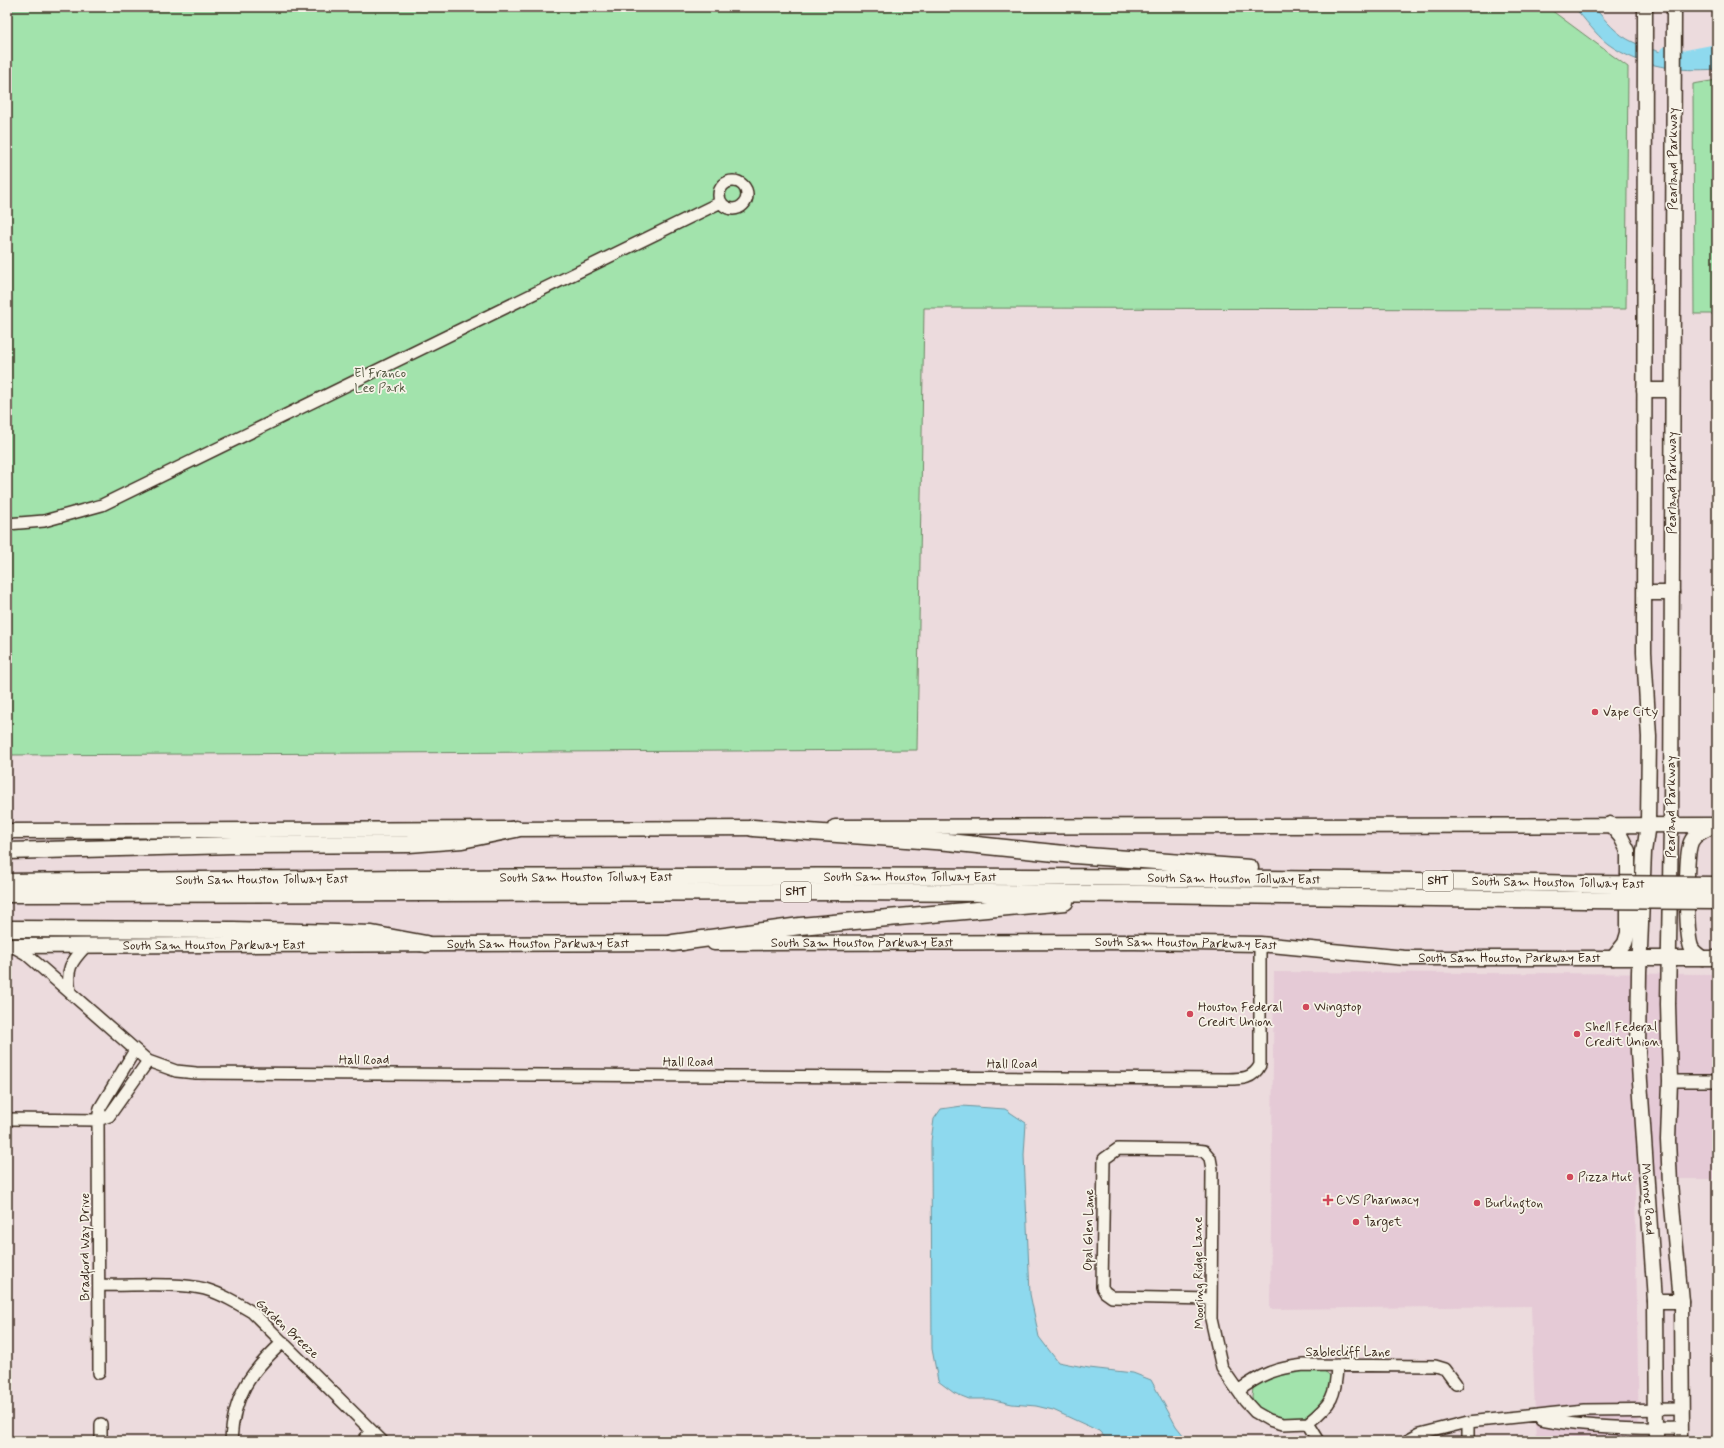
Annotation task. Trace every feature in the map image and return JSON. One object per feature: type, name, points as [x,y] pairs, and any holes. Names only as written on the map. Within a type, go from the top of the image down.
[{"type":"highway","points":[[753,828],[948,842],[1074,855],[1250,868],[1294,878]]},
{"type":"highway","points":[[7,851],[233,845],[409,844],[462,840],[516,829]]},
{"type":"highway","name":"South Sam Houston Tollway East","points":[[7,882],[846,876],[1294,878],[1582,884],[1717,885]]},
{"type":"highway","name":"South Sam Houston Tollway East","points":[[7,894],[847,892],[1142,894],[1584,900],[1717,900]]},
{"type":"highway","points":[[673,943],[800,926],[995,910],[1142,894]]},
{"type":"highway","points":[[7,929],[234,930],[372,934],[426,944]]},
{"type":"main road","name":"Pearland Parkway","points":[[1641,958],[1644,852],[1648,824],[1649,737],[1644,652],[1645,7]]},
{"type":"main road","name":"Pearland Parkway","points":[[1668,959],[1671,824],[1674,7]]},
{"type":"main road","points":[[1644,390],[1672,390]]},
{"type":"main road","points":[[1645,593],[1672,593]]},
{"type":"main road","points":[[7,831],[1610,824],[1716,825]]},
{"type":"main road","points":[[1610,824],[1621,836],[1628,851],[1628,933],[1625,943],[1613,958]]},
{"type":"main road","points":[[1702,958],[1691,947],[1688,934],[1688,859],[1692,842],[1699,832],[1716,825]]},
{"type":"main road","name":"South Sam Houston Parkway East","points":[[9,946],[1135,942],[1260,944],[1405,958],[1717,958]]},
{"type":"main road","name":"Monroe Road","points":[[1641,958],[1638,1052],[1656,1301],[1656,1435]]},
{"type":"main road","name":"Monroe Road","points":[[1668,959],[1670,1081],[1668,1140],[1670,1184],[1681,1301],[1682,1435]]},
{"type":"main road","points":[[1644,1143],[1668,1140]]},
{"type":"main road","points":[[1656,1301],[1681,1301]]},
{"type":"street","points":[[7,524],[44,521],[102,505],[721,202]]},
{"type":"street","name":"Hall Road","points":[[9,946],[26,954],[148,1061],[176,1071],[196,1073],[1238,1079],[1250,1077],[1256,1073],[1260,1065],[1260,944]]},
{"type":"street","points":[[70,992],[68,971],[74,959],[86,946]]},
{"type":"street","name":"Bradford Way Drive","points":[[99,1373],[100,1285],[98,1120],[100,1108],[135,1050]]},
{"type":"street","points":[[7,1119],[98,1120],[109,1116],[148,1061]]},
{"type":"street","points":[[1670,1081],[1717,1081]]},
{"type":"street","name":"Mooring Ridge Lane","points":[[1104,1159],[1118,1149],[1204,1151],[1210,1158],[1212,1169],[1211,1319],[1222,1368],[1255,1412],[1269,1420],[1283,1424],[1308,1423]]},
{"type":"street","name":"Opal Glen Lane","points":[[1104,1159],[1102,1287],[1105,1292],[1112,1296],[1211,1299]]},
{"type":"street","name":"Garden Breeze","points":[[100,1285],[181,1286],[204,1289],[229,1299],[252,1312],[382,1441]]},
{"type":"street","points":[[231,1441],[232,1420],[245,1386],[253,1373],[283,1342]]},
{"type":"street","name":"Sablecliff Lane","points":[[1238,1391],[1265,1373],[1284,1367],[1304,1365],[1435,1366],[1445,1369],[1456,1384]]},
{"type":"street","points":[[1319,1441],[1308,1423],[1330,1403],[1334,1391],[1338,1365]]},
{"type":"street","points":[[1407,1441],[1420,1434],[1468,1422],[1531,1417],[1585,1410],[1683,1409]]},
{"type":"street","points":[[1531,1417],[1575,1425],[1656,1435],[1682,1435]]},
{"type":"street","points":[[1468,1422],[1468,1441]]},
{"type":"street","points":[[101,1424],[101,1441]]},
{"type":"street","points":[[363,1441],[371,1431]]},
{"type":"shaded area","points":[[1274,972],[1717,974],[1717,1179],[1635,1179],[1639,1441],[1536,1441],[1531,1306],[1270,1309]]},
{"type":"green space","name":"El Franco Lee Park","points":[[7,7],[1547,7],[1628,67],[1626,309],[924,308],[917,750],[7,755]]},
{"type":"green space","points":[[1717,80],[1717,314],[1694,314],[1693,84]]},
{"type":"green space","points":[[1300,1371],[1324,1371],[1330,1377],[1331,1382],[1328,1394],[1313,1412],[1295,1419],[1285,1419],[1271,1415],[1255,1405],[1252,1397],[1253,1388],[1258,1384],[1281,1375]]},
{"type":"water","points":[[1574,7],[1594,7],[1617,31],[1627,39],[1642,46],[1663,53],[1697,59],[1717,58],[1717,69],[1688,70],[1660,66],[1633,58],[1620,52],[1603,40]]},
{"type":"water","points":[[962,1106],[1005,1109],[1026,1123],[1024,1155],[1030,1294],[1039,1337],[1058,1362],[1089,1368],[1133,1373],[1151,1380],[1176,1426],[1188,1441],[1108,1441],[1099,1431],[1053,1410],[990,1399],[969,1399],[954,1393],[938,1381],[932,1349],[931,1141],[934,1119],[941,1109]]},
{"type":"waterway","points":[[1667,54],[1686,58],[1717,52]]},
{"type":"place","name":"Vape City","points":[[1595,712]]},
{"type":"place","name":"Wingstop","points":[[1306,1007]]},
{"type":"place","name":"Houston Federal Credit Union","points":[[1190,1014]]},
{"type":"place","name":"Shell Federal Credit Union","points":[[1577,1034]]},
{"type":"place","name":"Pizza Hut","points":[[1570,1177]]},
{"type":"place","name":"CVS Pharmacy","points":[[1328,1200]]},
{"type":"place","name":"Burlington","points":[[1477,1203]]},
{"type":"place","name":"Target","points":[[1356,1222]]}]
